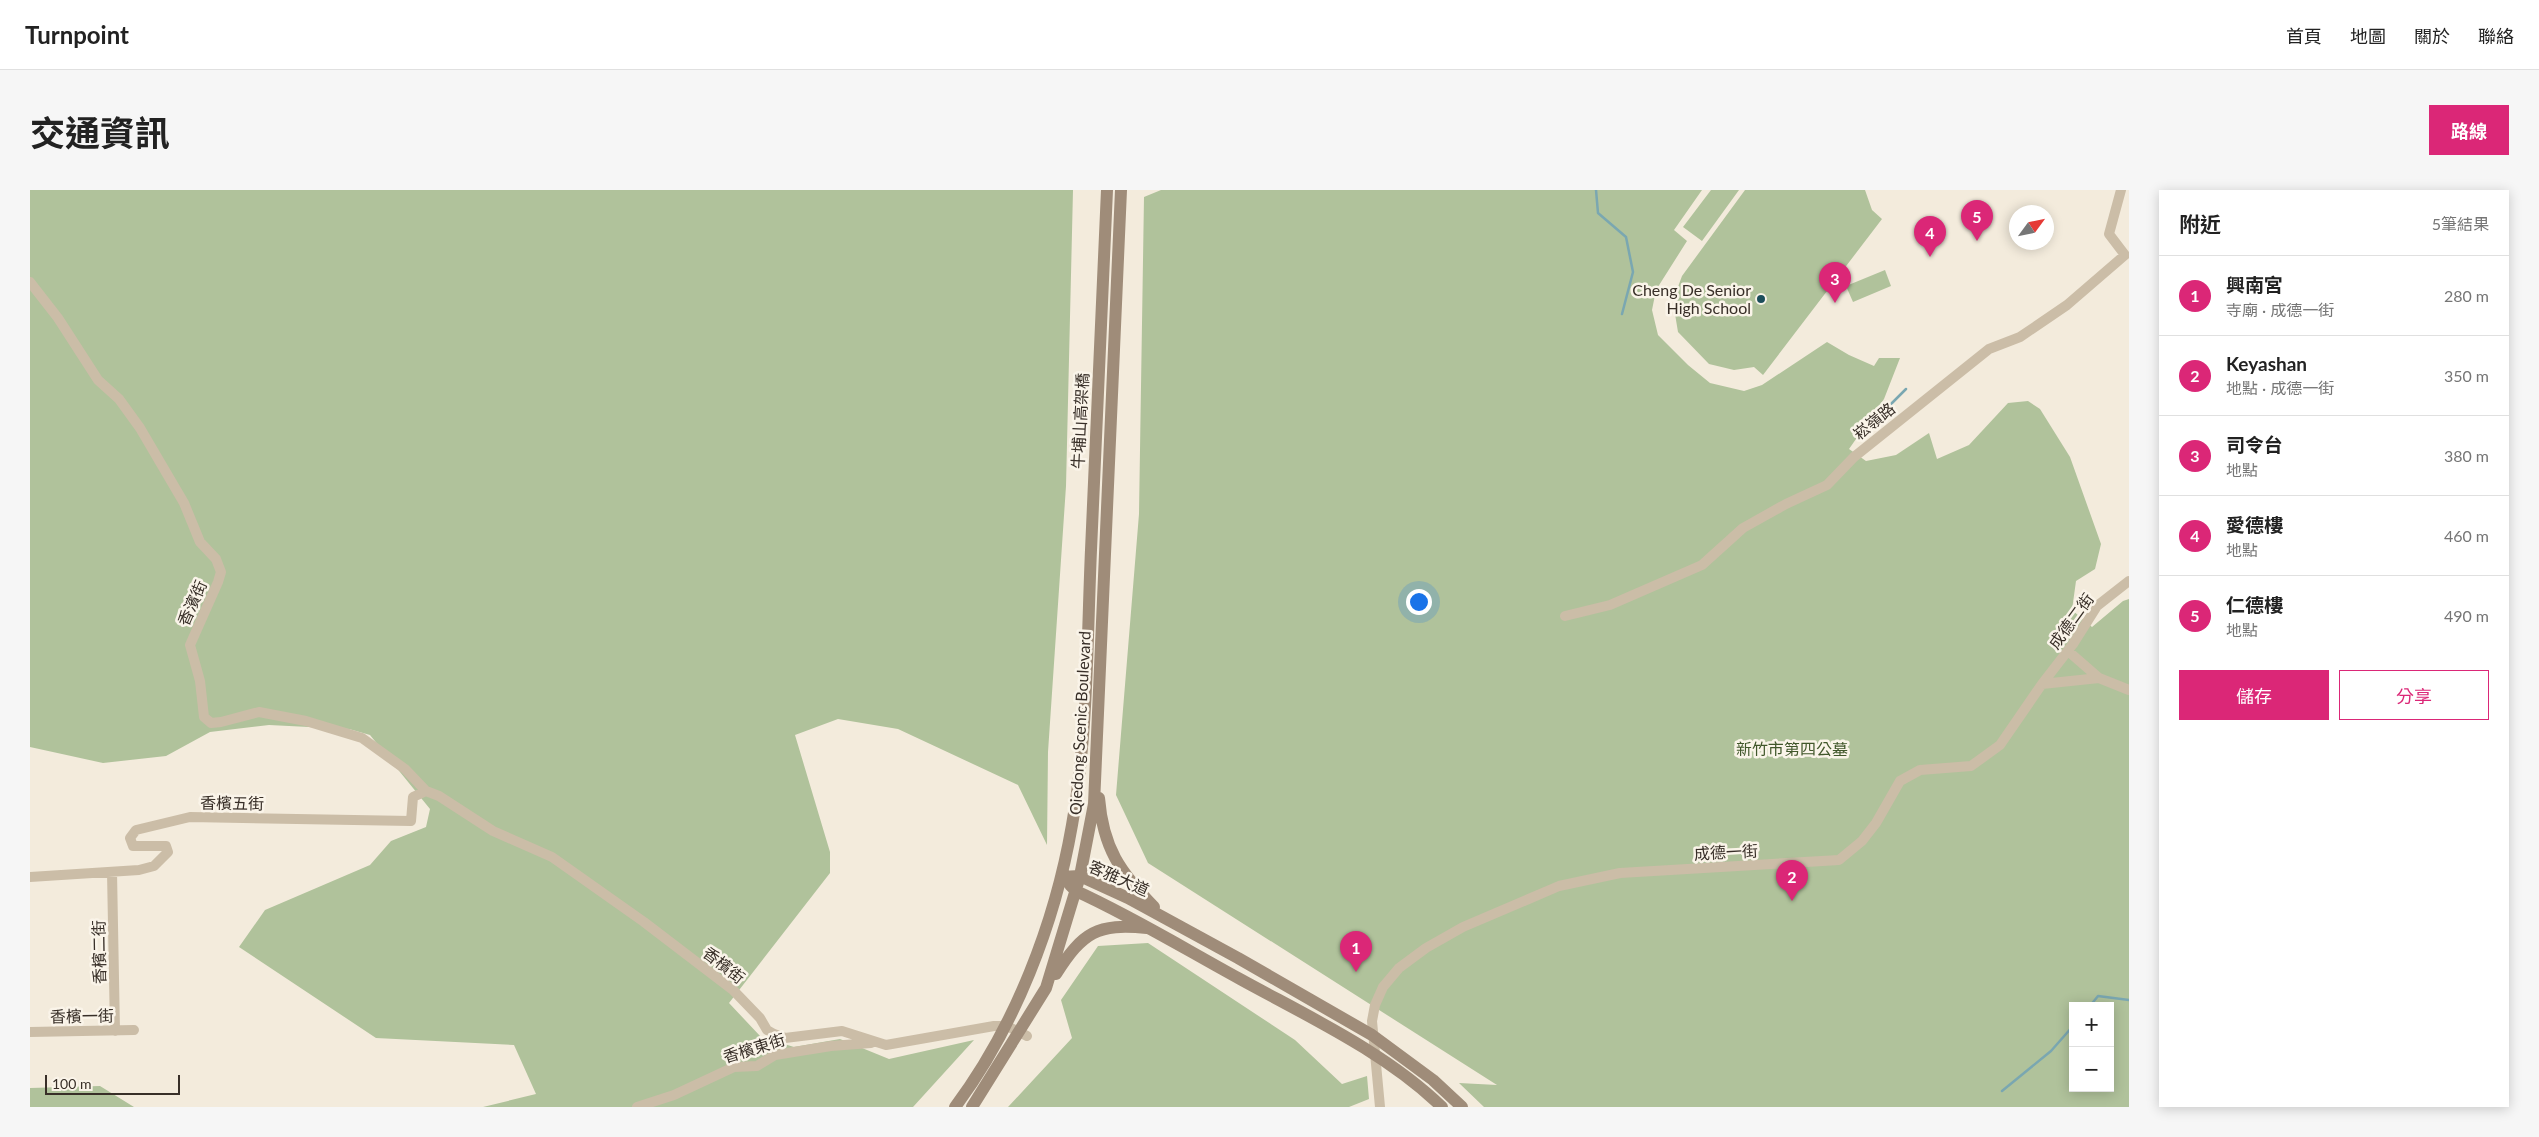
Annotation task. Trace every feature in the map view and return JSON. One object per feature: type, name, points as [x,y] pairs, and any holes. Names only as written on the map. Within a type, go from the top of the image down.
[{"type":"street","name":"牛埔山高架橋","points":[[1089,584],[1107,190]]},
{"type":"street","name":"牛埔山高架橋","points":[[1103,583],[1121,190]]},
{"type":"street","name":"崧嶺路","points":[[1565,616],[1610,605],[1702,566],[1743,528],[1786,504],[1827,485],[1854,457],[1989,348],[2020,337],[2067,305],[2125,255],[2109,234],[2121,190]]},
{"type":"street","name":"香濱街","points":[[30,282],[58,318],[98,380],[119,399],[140,428],[184,503],[200,542],[216,559],[221,572],[190,646],[200,681],[204,717],[211,723],[259,712],[306,721],[362,738],[405,769],[426,791]]},
{"type":"street","name":"成德二街","points":[[2042,684],[2068,651],[2097,606],[2129,581]]},
{"type":"street","name":"Qiedong Scenic Boulevard","points":[[972,1107],[1046,988],[1080,876],[1094,804],[1097,766],[1103,583]]},
{"type":"street","name":"Qiedong Scenic Boulevard","points":[[955,1107],[979,1075],[1018,1031],[1055,902],[1073,822],[1083,726],[1089,584]]},
{"type":"street","points":[[2068,651],[2099,678],[2129,690]]},
{"type":"street","points":[[2042,684],[2099,678]]},
{"type":"street","name":"成德一街","points":[[1380,1107],[1376,1055],[1372,1035],[1375,1005],[1383,987],[1399,968],[1426,948],[1463,927],[1559,886],[1620,873],[1839,860],[1862,841],[1876,823],[1900,782],[1920,770],[1971,766],[2000,745],[2042,684]]},
{"type":"street","points":[[1097,766],[1100,814],[1106,840],[1114,860],[1124,875],[1162,916]]},
{"type":"street","name":"香檳五街","points":[[112,872],[139,870],[154,866],[168,852],[166,846],[133,846],[130,838],[136,830],[190,817],[411,821],[413,797],[426,791]]},
{"type":"street","name":"香檳街","points":[[426,791],[440,796],[493,831],[552,857],[644,922],[733,990],[760,1018],[767,1030],[774,1034],[785,1038],[842,1031],[886,1045],[994,1026],[1018,1031]]},
{"type":"street","points":[[30,877],[112,872]]},
{"type":"street","name":"香檳二街","points":[[112,872],[115,1031]]},
{"type":"street","name":"客雅大道","points":[[1061,877],[1080,876],[1162,916],[1372,1035],[1433,1080],[1462,1107]]},
{"type":"street","name":"客雅大道","points":[[1061,877],[1076,891],[1152,929],[1376,1055],[1424,1090],[1442,1107]]},
{"type":"street","points":[[1046,988],[1072,949],[1091,933],[1099,929],[1118,926],[1152,929]]},
{"type":"street","name":"香檳一街","points":[[30,1032],[134,1030]]},
{"type":"street","name":"香檳東街","points":[[637,1107],[674,1095],[734,1067],[757,1066],[775,1055],[860,1043],[886,1045]]},
{"type":"green space","points":[[30,190],[1073,190],[1066,486],[1048,752],[1047,845],[1018,785],[898,729],[838,719],[795,735],[830,852],[830,873],[729,1003],[761,1037],[794,1047],[840,1039],[889,1059],[974,1040],[913,1107],[483,1107],[536,1094],[514,1045],[376,1038],[239,947],[265,910],[370,865],[391,841],[426,827],[430,809],[370,735],[349,729],[269,725],[210,732],[166,756],[103,763],[30,747]]},
{"type":"green space","name":"新竹市第四公墓","points":[[1161,190],[1702,190],[1674,230],[1687,241],[1656,290],[1652,310],[1658,335],[1688,365],[1710,383],[1744,391],[1762,385],[1827,342],[1849,355],[1874,366],[1879,358],[1900,358],[1884,399],[1849,449],[1866,461],[1896,455],[1929,433],[1937,459],[1969,445],[2008,403],[2028,401],[2040,409],[2070,457],[2101,544],[2095,569],[2076,581],[2072,610],[2092,627],[2123,601],[2129,599],[2129,1107],[1484,1107],[1459,1083],[1497,1085],[1148,863],[1116,795],[1139,514],[1144,197]]},
{"type":"green space","points":[[1711,190],[1739,190],[1702,241],[1683,227]]},
{"type":"green space","points":[[1745,190],[1865,190],[1872,210],[1882,219],[1763,375],[1754,367],[1734,370],[1709,364],[1678,332],[1675,314],[1675,295],[1682,276]]},
{"type":"green space","points":[[1885,270],[1891,286],[1853,302],[1846,286]]},
{"type":"green space","points":[[1148,943],[1295,1040],[1342,1084],[1367,1076],[1369,1099],[1349,1107],[1008,1107],[1072,1038],[1061,1000],[1098,946]]},
{"type":"green space","points":[[100,1086],[134,1107],[30,1107],[30,1088]]},
{"type":"waterway","points":[[1596,190],[1598,213],[1626,237],[1633,272],[1622,314]]},
{"type":"waterway","points":[[1873,422],[1906,389]]},
{"type":"waterway","points":[[2093,1002],[2098,996],[2129,1000]]},
{"type":"waterway","points":[[2002,1091],[2051,1051],[2069,1031]]},
{"type":"place","name":"仁德樓","points":[[1977,241]]},
{"type":"place","name":"愛德樓","points":[[1930,257]]},
{"type":"place","name":"Cheng De Senior High School","points":[[1761,299]]},
{"type":"place","name":"司令台","points":[[1835,303]]},
{"type":"place","name":"Keyashan","points":[[1792,901]]},
{"type":"place","name":"興南宮","points":[[1356,972]]}]
